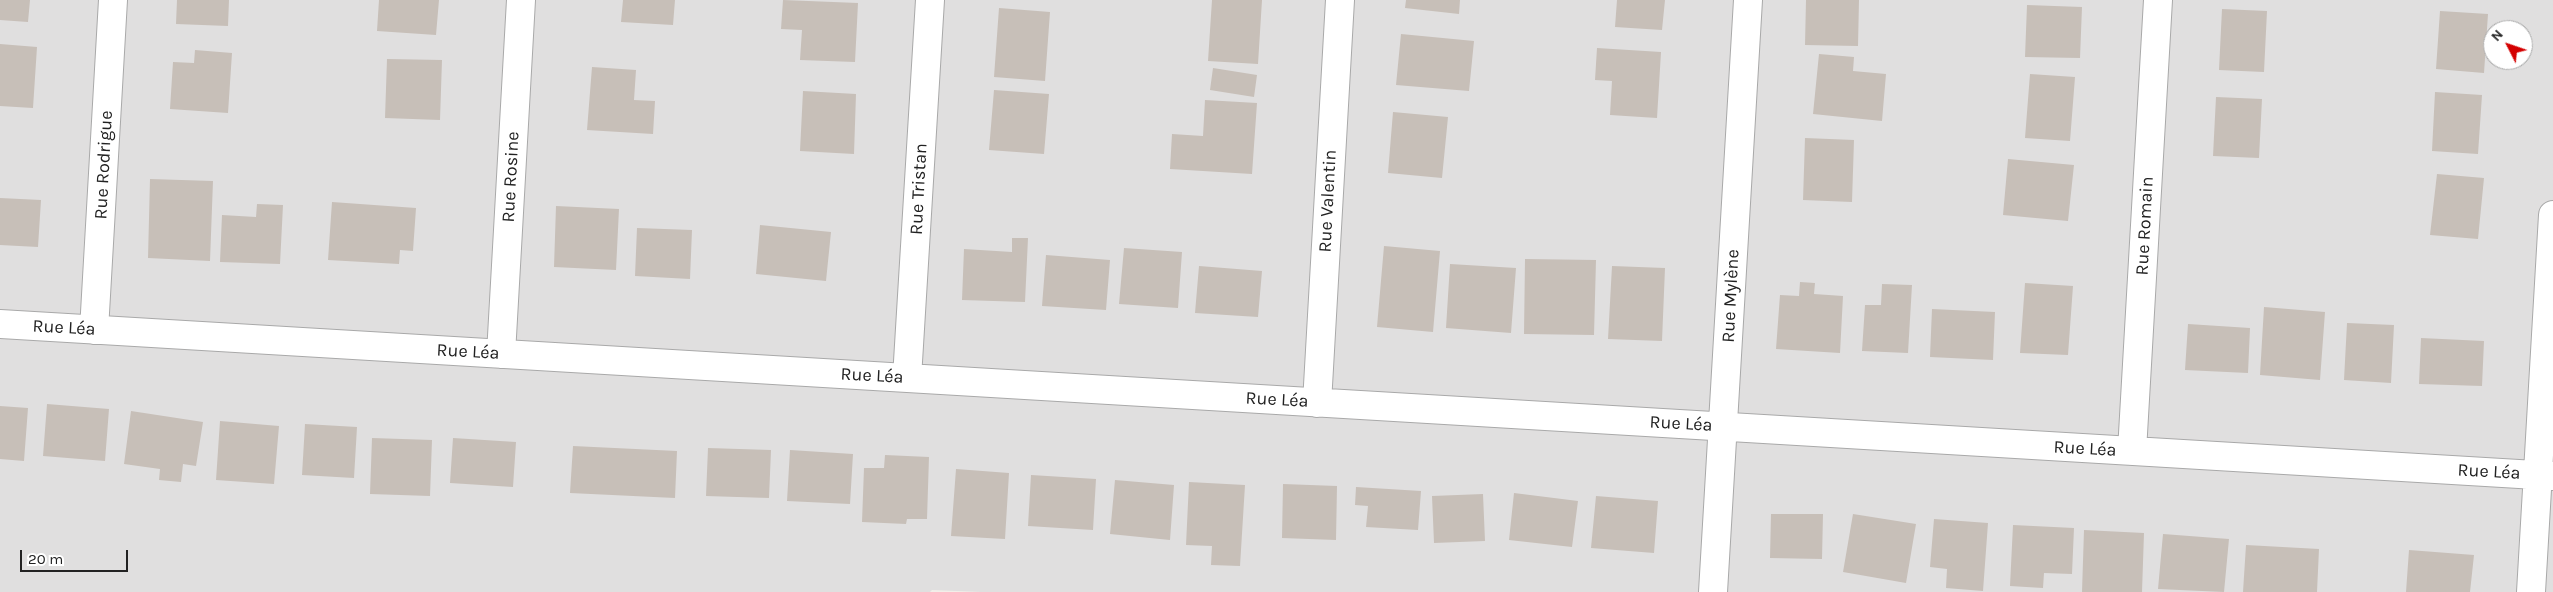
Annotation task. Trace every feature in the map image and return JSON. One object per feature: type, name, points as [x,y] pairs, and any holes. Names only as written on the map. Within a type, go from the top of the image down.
[{"type":"street","name":"Rue Rodrigue","points":[[94,330],[113,0]]},
{"type":"street","name":"Rue Rosine","points":[[501,354],[521,0]]},
{"type":"street","name":"Rue Tristan","points":[[908,378],[930,0]]},
{"type":"street","name":"Rue Valentin","points":[[1316,402],[1340,0]]},
{"type":"street","name":"Rue Mylène","points":[[1713,592],[1748,0]]},
{"type":"street","name":"Rue Romain","points":[[2132,451],[2158,0]]},
{"type":"street","points":[[2531,592],[2546,476],[2553,215]]},
{"type":"street","name":"Rue Léa","points":[[0,324],[2546,476]]},
{"type":"shaded area","points":[[0,0],[2553,0],[2553,592],[981,592],[932,590],[930,592],[0,592]]},
{"type":"building","points":[[0,0],[30,0],[28,22],[0,20]]},
{"type":"building","points":[[177,0],[229,0],[228,26],[176,24]]},
{"type":"building","points":[[379,0],[439,0],[436,35],[377,31]]},
{"type":"building","points":[[623,0],[675,0],[673,25],[621,22]]},
{"type":"building","points":[[783,0],[858,3],[855,62],[800,60],[802,30],[781,29]]},
{"type":"building","points":[[1212,0],[1262,0],[1258,64],[1208,61]]},
{"type":"building","points":[[1406,0],[1460,0],[1459,14],[1405,8]]},
{"type":"building","points":[[1617,0],[1665,0],[1662,30],[1615,27]]},
{"type":"building","points":[[1806,0],[1859,0],[1858,46],[1805,45]]},
{"type":"building","points":[[2027,5],[2082,7],[2080,58],[2025,57]]},
{"type":"building","points":[[999,8],[1050,12],[1045,81],[994,77]]},
{"type":"building","points":[[2222,9],[2267,11],[2264,72],[2219,70]]},
{"type":"building","points":[[2440,11],[2488,14],[2488,20],[2483,20],[2484,73],[2436,69]]},
{"type":"building","points":[[1401,34],[1474,41],[1469,91],[1396,85]]},
{"type":"building","points":[[0,44],[37,47],[33,108],[0,106]]},
{"type":"building","points":[[1597,48],[1661,52],[1657,118],[1610,115],[1612,81],[1595,80]]},
{"type":"building","points":[[195,50],[232,53],[228,113],[170,109],[173,62],[194,63]]},
{"type":"building","points":[[1819,54],[1854,57],[1853,71],[1886,74],[1882,121],[1813,114]]},
{"type":"building","points":[[387,59],[442,60],[440,120],[385,118]]},
{"type":"building","points":[[592,67],[636,70],[634,100],[655,101],[653,134],[587,130]]},
{"type":"building","points":[[1213,68],[1257,75],[1254,97],[1210,90]]},
{"type":"building","points":[[2030,74],[2075,77],[2070,141],[2025,138]]},
{"type":"building","points":[[994,90],[1049,94],[1044,154],[989,150]]},
{"type":"building","points":[[803,91],[856,94],[854,154],[800,151]]},
{"type":"building","points":[[2435,92],[2482,95],[2478,154],[2432,151]]},
{"type":"building","points":[[2216,97],[2262,99],[2259,158],[2213,156]]},
{"type":"building","points":[[1205,100],[1257,103],[1252,174],[1170,169],[1172,134],[1203,136]]},
{"type":"building","points":[[1393,112],[1448,117],[1442,178],[1388,173]]},
{"type":"building","points":[[1805,138],[1854,140],[1852,202],[1803,200]]},
{"type":"building","points":[[2008,159],[2074,165],[2068,221],[2003,215]]},
{"type":"building","points":[[2437,174],[2484,178],[2478,239],[2430,235]]},
{"type":"building","points":[[150,179],[213,181],[210,261],[148,258]]},
{"type":"building","points":[[0,198],[41,200],[38,247],[0,245]]},
{"type":"building","points":[[332,202],[416,208],[413,251],[400,250],[399,264],[328,260]]},
{"type":"building","points":[[257,204],[283,205],[280,264],[220,262],[222,215],[256,217]]},
{"type":"building","points":[[556,206],[619,209],[616,270],[554,267]]},
{"type":"building","points":[[760,225],[831,232],[826,281],[756,274]]},
{"type":"building","points":[[637,228],[692,230],[690,279],[635,276]]},
{"type":"building","points":[[1012,238],[1028,238],[1025,302],[962,300],[964,249],[1012,252]]},
{"type":"building","points":[[1384,246],[1440,251],[1433,332],[1377,327]]},
{"type":"building","points":[[1124,248],[1182,252],[1178,308],[1119,304]]},
{"type":"building","points":[[1046,255],[1110,260],[1106,310],[1042,306]]},
{"type":"building","points":[[1525,259],[1596,260],[1594,335],[1524,334]]},
{"type":"building","points":[[1450,264],[1516,268],[1511,333],[1446,328]]},
{"type":"building","points":[[1199,266],[1262,271],[1258,317],[1195,313]]},
{"type":"building","points":[[1612,266],[1665,268],[1662,341],[1608,339]]},
{"type":"building","points":[[1800,282],[1815,283],[1814,294],[1843,296],[1840,353],[1776,349],[1780,295],[1799,296]]},
{"type":"building","points":[[2025,283],[2073,286],[2068,355],[2020,353]]},
{"type":"building","points":[[1882,284],[1912,285],[1908,353],[1862,351],[1865,305],[1881,305]]},
{"type":"building","points":[[2264,307],[2325,312],[2320,380],[2260,375]]},
{"type":"building","points":[[1932,309],[1995,312],[1993,360],[1930,357]]},
{"type":"building","points":[[2347,323],[2394,325],[2391,383],[2344,380]]},
{"type":"building","points":[[2188,324],[2250,328],[2248,373],[2185,370]]},
{"type":"building","points":[[2421,338],[2484,341],[2482,386],[2419,384]]},
{"type":"building","points":[[47,404],[109,409],[105,461],[43,456]]},
{"type":"building","points":[[0,406],[28,408],[24,461],[0,459]]},
{"type":"building","points":[[131,411],[203,422],[196,466],[183,464],[181,482],[159,480],[160,469],[124,464]]},
{"type":"building","points":[[220,421],[279,426],[274,484],[216,480]]},
{"type":"building","points":[[305,424],[357,427],[354,478],[302,475]]},
{"type":"building","points":[[372,438],[432,440],[430,496],[370,494]]},
{"type":"building","points":[[453,438],[516,442],[513,487],[450,483]]},
{"type":"building","points":[[573,446],[677,451],[675,498],[570,493]]},
{"type":"building","points":[[708,448],[771,450],[769,498],[706,496]]},
{"type":"building","points":[[790,450],[853,454],[850,504],[787,501]]},
{"type":"building","points":[[885,455],[929,457],[927,519],[907,519],[906,524],[862,522],[864,468],[884,468]]},
{"type":"building","points":[[956,469],[1009,473],[1005,539],[951,536]]},
{"type":"building","points":[[1031,475],[1096,479],[1093,530],[1028,526]]},
{"type":"building","points":[[1115,480],[1174,485],[1170,540],[1110,534]]},
{"type":"building","points":[[1189,482],[1245,485],[1240,566],[1211,565],[1212,546],[1186,545]]},
{"type":"building","points":[[1283,484],[1337,486],[1336,540],[1282,538]]},
{"type":"building","points":[[1356,487],[1421,491],[1418,530],[1366,527],[1368,506],[1355,505]]},
{"type":"building","points":[[1514,493],[1578,501],[1572,547],[1509,540]]},
{"type":"building","points":[[1483,494],[1485,541],[1434,543],[1432,496]]},
{"type":"building","points":[[1596,496],[1658,501],[1654,553],[1591,548]]},
{"type":"building","points":[[1771,514],[1823,514],[1822,559],[1770,558]]},
{"type":"building","points":[[1853,514],[1916,524],[1906,583],[1843,572]]},
{"type":"building","points":[[1934,519],[1988,523],[1983,591],[1946,588],[1947,569],[1930,567]]},
{"type":"building","points":[[2013,525],[2074,528],[2072,574],[2044,573],[2043,588],[2010,586]]},
{"type":"building","points":[[2084,530],[2144,533],[2142,592],[2082,592]]},
{"type":"building","points":[[2163,534],[2229,539],[2224,592],[2158,589]]},
{"type":"building","points":[[2246,545],[2319,549],[2317,592],[2243,592]]},
{"type":"building","points":[[2409,550],[2474,555],[2470,592],[2406,592]]}]
